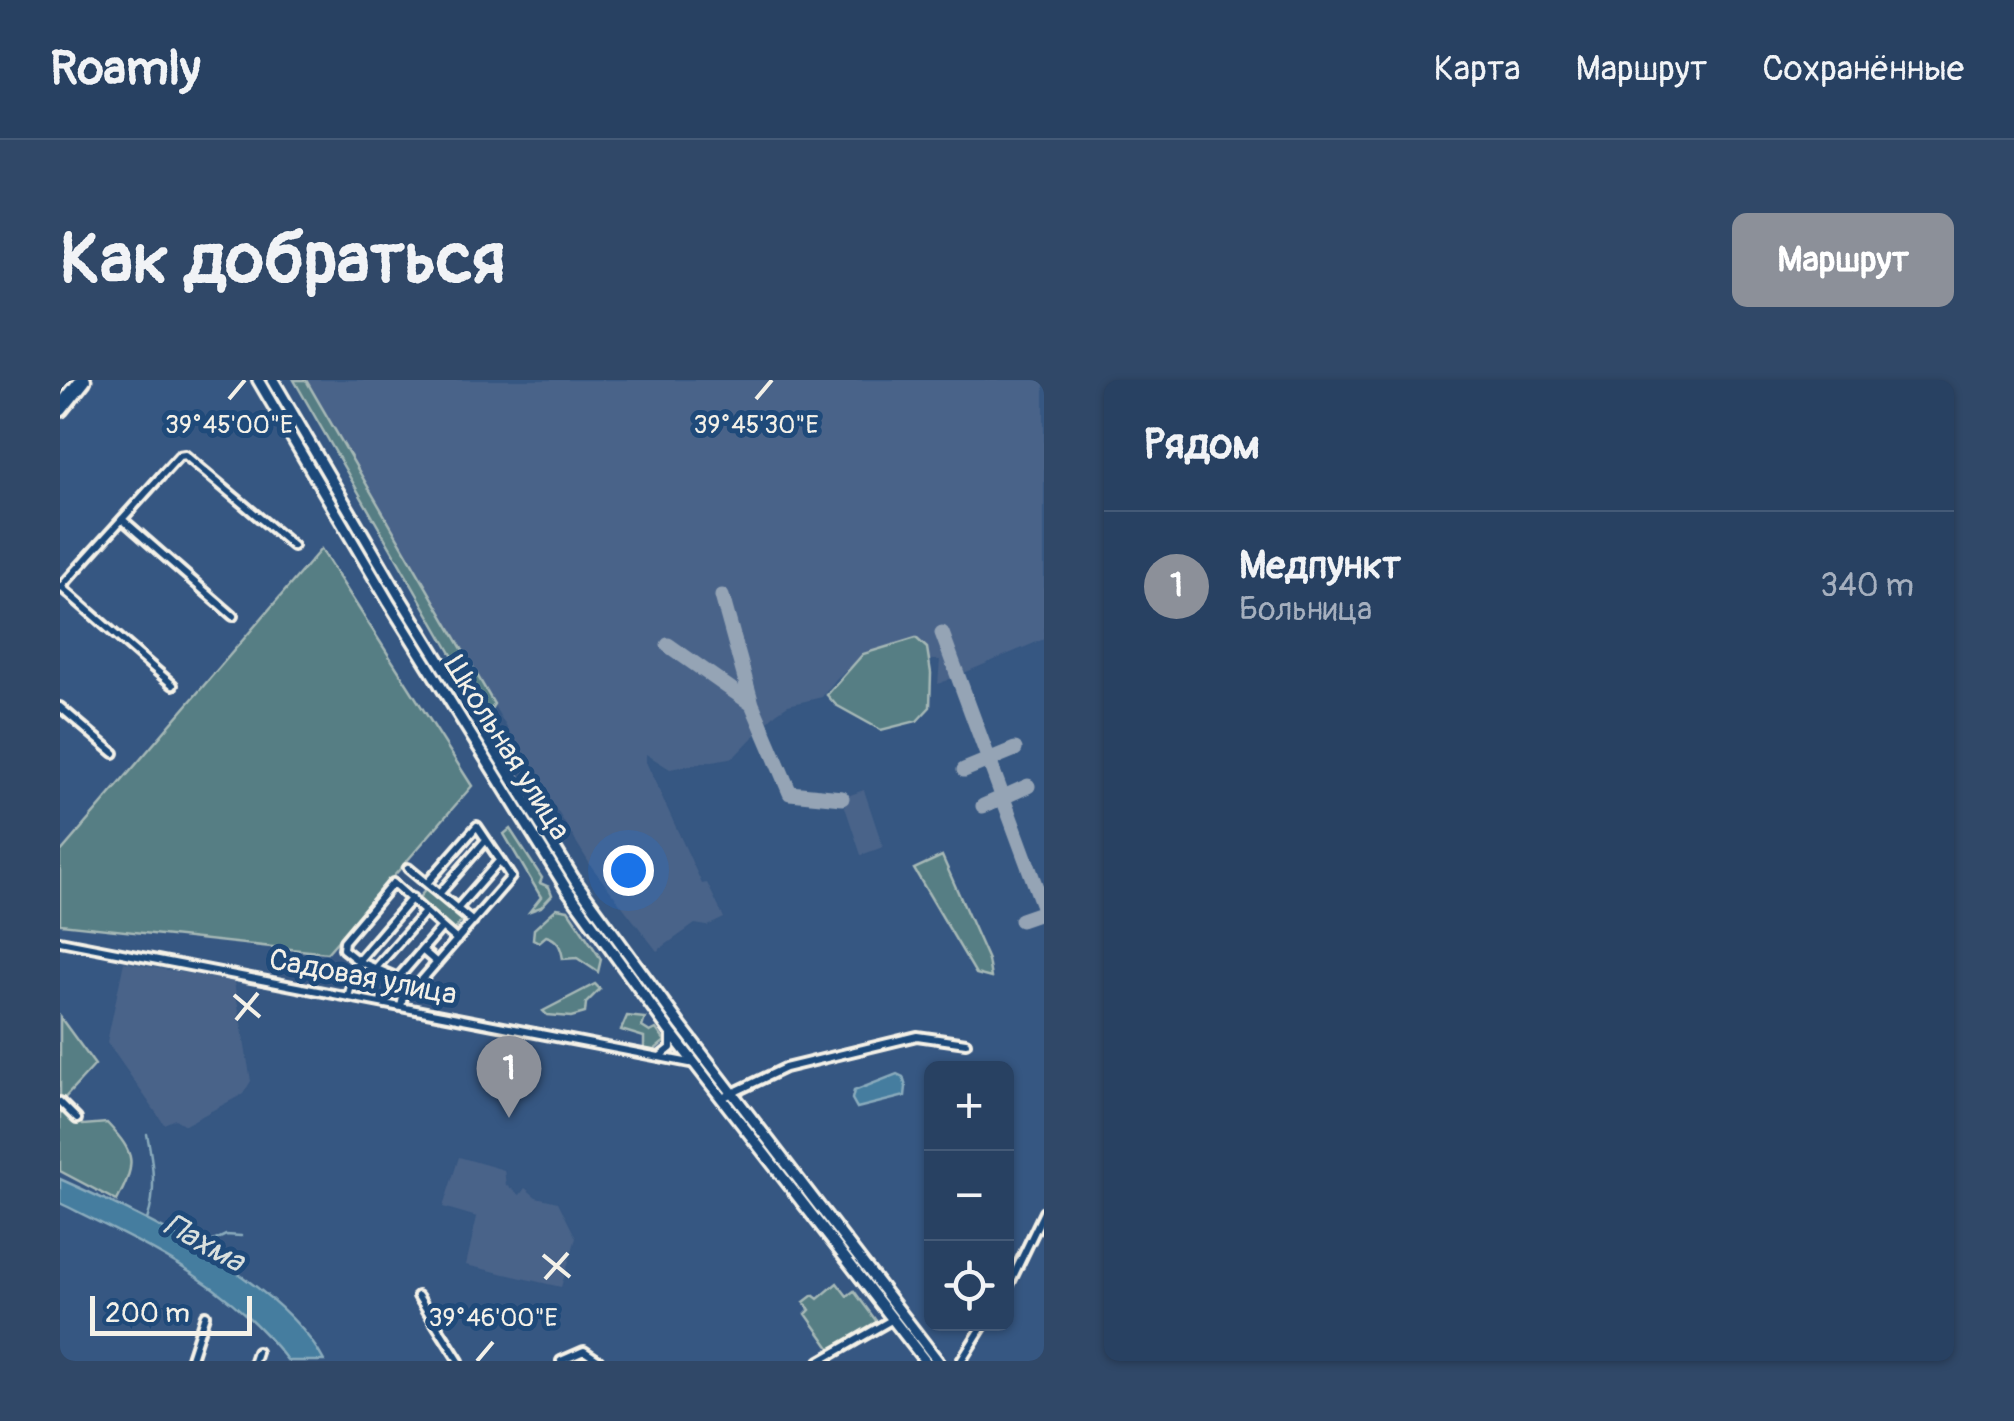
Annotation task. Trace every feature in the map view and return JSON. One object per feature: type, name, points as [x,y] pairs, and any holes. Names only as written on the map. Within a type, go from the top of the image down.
[{"type":"highway","points":[[60,400],[80,380]]},
{"type":"highway","points":[[60,409],[80,380]]},
{"type":"main road","name":"Школьная улица","points":[[258,380],[399,620],[566,888],[671,1033],[731,1091],[897,1316],[925,1361]]},
{"type":"main road","name":"Школьная улица","points":[[273,380],[400,597],[576,882],[701,1061],[722,1098],[897,1316],[938,1361]]},
{"type":"main road","points":[[566,888],[576,882]]},
{"type":"street","points":[[173,685],[60,587],[179,456],[185,455],[292,546]]},
{"type":"street","points":[[122,518],[233,616]]},
{"type":"street","points":[[60,706],[114,753]]},
{"type":"street","points":[[407,989],[416,988],[511,877],[477,826],[427,883]]},
{"type":"street","points":[[439,894],[486,840]]},
{"type":"street","points":[[457,909],[500,860]]},
{"type":"street","points":[[408,868],[472,922]]},
{"type":"street","points":[[407,989],[398,978],[358,961],[342,949],[344,941],[394,883],[457,940]]},
{"type":"street","points":[[348,997],[358,961],[412,898]]},
{"type":"street","points":[[375,969],[425,912]]},
{"type":"street","points":[[398,978],[442,927]]},
{"type":"street","name":"Садовая улица","points":[[60,941],[658,1058],[701,1061]]},
{"type":"street","points":[[422,950],[437,963]]},
{"type":"street","points":[[401,1007],[407,989]]},
{"type":"street","points":[[658,1058],[671,1048],[671,1033]]},
{"type":"street","points":[[722,1098],[743,1085],[794,1066],[916,1036],[966,1042]]},
{"type":"street","points":[[61,1106],[77,1119]]},
{"type":"street","points":[[1014,1274],[1044,1212]]},
{"type":"street","points":[[418,1296],[459,1361]]},
{"type":"street","points":[[190,1361],[205,1315]]},
{"type":"street","points":[[820,1361],[897,1316]]},
{"type":"street","points":[[961,1361],[980,1331]]},
{"type":"street","points":[[561,1361],[584,1351],[600,1361]]},
{"type":"shaded area","points":[[305,380],[1044,380],[1044,639],[938,684],[940,660],[861,659],[837,678],[822,697],[788,705],[776,713],[734,757],[670,769],[646,754],[646,762],[702,884],[707,883],[724,918],[707,926],[695,924],[657,951],[591,866]]},
{"type":"shaded area","points":[[864,790],[883,847],[861,855],[842,798]]},
{"type":"shaded area","points":[[124,962],[234,982],[251,1081],[243,1094],[185,1125],[175,1119],[164,1124],[107,1042]]},
{"type":"shaded area","points":[[897,1074],[903,1077],[905,1096],[857,1108],[852,1099],[854,1091]]},
{"type":"shaded area","points":[[459,1157],[504,1170],[506,1185],[520,1195],[525,1188],[536,1197],[558,1202],[576,1238],[561,1287],[466,1265],[477,1217],[443,1207]]},
{"type":"shaded area","name":"Пахма","points":[[60,1179],[168,1231],[243,1277],[304,1331],[324,1361],[288,1361],[240,1309],[213,1288],[154,1251],[60,1203]]},
{"type":"green space","points":[[263,380],[268,380],[568,881],[442,683]]},
{"type":"green space","points":[[294,380],[306,380],[494,704],[490,711],[483,709]]},
{"type":"green space","points":[[321,549],[472,786],[327,953],[60,924],[60,853]]},
{"type":"green space","points":[[916,638],[927,648],[931,673],[930,707],[917,721],[881,730],[836,705],[827,695],[863,654]]},
{"type":"green space","points":[[510,829],[542,878],[540,883],[549,887],[552,895],[541,907],[530,911],[541,897],[504,834]]},
{"type":"green space","points":[[942,856],[988,960],[991,978],[976,974],[914,869]]},
{"type":"green space","points":[[428,887],[464,918],[451,934],[416,901]]},
{"type":"green space","points":[[576,888],[694,1053],[625,964]]},
{"type":"green space","points":[[557,908],[568,910],[601,959],[598,972],[577,958],[563,959],[558,944],[550,937],[539,942],[533,939],[534,929]]},
{"type":"green space","points":[[595,984],[600,989],[586,1003],[585,1013],[571,1017],[547,1015],[543,1011]]},
{"type":"green space","points":[[627,1016],[645,1018],[642,1027],[650,1032],[656,1029],[665,1041],[653,1051],[644,1049],[644,1037],[621,1030]]},
{"type":"green space","points":[[60,1017],[95,1065],[60,1103]]},
{"type":"green space","points":[[60,1105],[83,1125],[107,1123],[124,1143],[130,1168],[117,1201],[60,1171]]},
{"type":"green space","points":[[837,1283],[847,1296],[854,1291],[880,1326],[833,1352],[806,1314],[810,1310],[804,1302],[813,1295],[818,1299]]},
{"type":"waterway","points":[[147,1134],[153,1177],[147,1220]]},
{"type":"waterway","points":[[203,1254],[205,1245],[226,1235],[241,1236]]},
{"type":"taxiway","points":[[722,596],[752,704],[790,793],[842,798]]},
{"type":"taxiway","points":[[942,633],[1044,909]]},
{"type":"taxiway","points":[[668,645],[752,704]]},
{"type":"taxiway","points":[[964,770],[1015,749]]},
{"type":"taxiway","points":[[983,806],[1028,786]]},
{"type":"taxiway","points":[[1021,920],[1044,912]]},
{"type":"place","name":"Медпункт","points":[[509,1118]]}]
